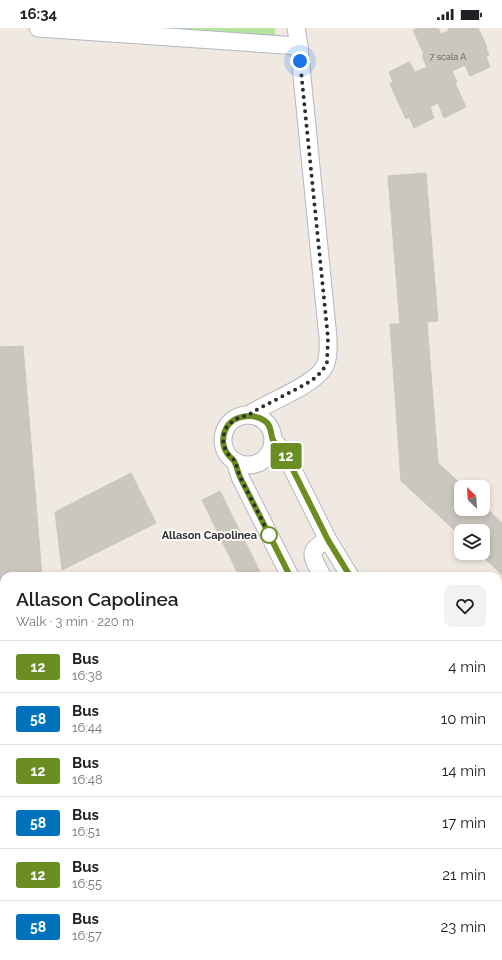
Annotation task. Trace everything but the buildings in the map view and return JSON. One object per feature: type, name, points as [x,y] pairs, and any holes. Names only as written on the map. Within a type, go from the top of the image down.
[{"type":"street","points":[[38,28],[299,46]]},
{"type":"street","points":[[274,440],[270,452],[262,462],[253,465],[244,465],[235,461],[228,454],[223,444],[227,426],[236,419],[248,415],[306,384],[323,370],[327,362],[328,338],[296,28]]},
{"type":"street","points":[[266,422],[269,412],[283,396]]},
{"type":"street","points":[[248,415],[258,417],[266,422],[272,430],[274,440],[284,452],[328,540],[348,572]]},
{"type":"street","points":[[235,461],[240,477],[288,572]]},
{"type":"street","points":[[320,572],[314,559],[313,552],[315,547],[328,540]]},
{"type":"green space","points":[[158,28],[275,28],[275,37]]},
{"type":"bus line","name":"12","points":[[288,572],[240,477],[235,461],[228,454],[223,444],[227,426],[236,419],[248,415],[258,417],[266,422],[272,430],[274,440],[284,452],[334,552],[347,572]]},
{"type":"place","name":"Allason Capolinea","points":[[269,535]]},
{"type":"route","points":[[269,535],[270,536],[240,477],[235,461],[228,454],[223,444],[227,426],[236,419],[248,415],[306,384],[323,370],[327,362],[328,338],[300,61]]}]
